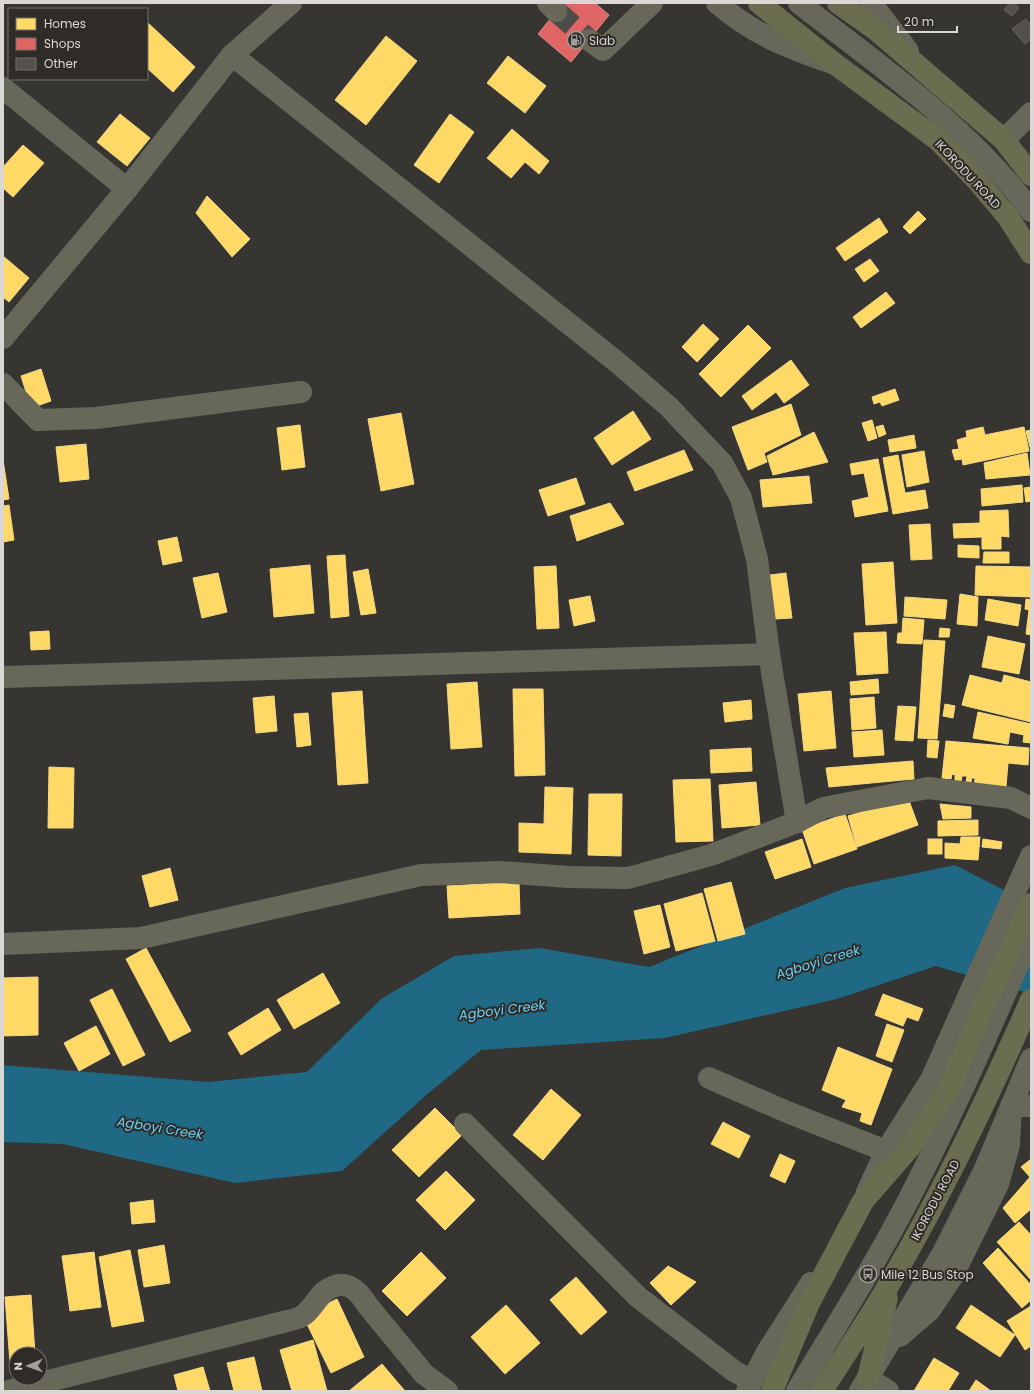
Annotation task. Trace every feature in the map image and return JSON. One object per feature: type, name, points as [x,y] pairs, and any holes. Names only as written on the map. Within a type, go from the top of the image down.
[{"type":"highway","name":"IKORODU ROAD","points":[[746,3],[835,64],[938,140],[975,178],[1003,212],[1031,253]]},
{"type":"highway","name":"IKORODU ROAD","points":[[759,3],[835,64]]},
{"type":"highway","points":[[838,3],[874,29]]},
{"type":"highway","points":[[844,3],[1004,140],[1031,174]]},
{"type":"highway","name":"IKORODU ROAD","points":[[822,1391],[891,1282],[949,1176],[982,1109],[992,1021],[1031,904]]},
{"type":"highway","name":"IKORODU ROAD","points":[[772,1391],[809,1303],[862,1201],[910,1148],[992,1021],[1031,1000]]},
{"type":"highway","points":[[864,1385],[891,1282]]},
{"type":"street","points":[[3,338],[127,189],[232,55],[291,3]]},
{"type":"street","points":[[589,40],[603,50],[652,3]]},
{"type":"street","points":[[717,3],[738,21],[782,45],[835,64]]},
{"type":"street","points":[[799,3],[915,93],[970,140],[1018,194],[1031,211]]},
{"type":"street","points":[[871,3],[923,70]]},
{"type":"street","points":[[232,55],[618,363],[668,406],[722,463],[741,498],[757,559],[769,654],[797,822]]},
{"type":"street","points":[[3,88],[127,189]]},
{"type":"street","points":[[1004,140],[1031,113]]},
{"type":"street","points":[[3,384],[38,420],[96,418],[301,392]]},
{"type":"street","points":[[3,677],[769,654]]},
{"type":"street","points":[[3,944],[141,938],[421,875],[499,872],[569,877],[628,878],[711,855],[797,822],[823,808],[928,788],[1011,798],[1031,808]]},
{"type":"street","name":"IKORODU ROAD","points":[[750,1386],[767,1352],[862,1201],[886,1151],[930,1080],[992,1021],[1029,861]]},
{"type":"street","points":[[796,1391],[868,1274],[919,1180],[1031,935]]},
{"type":"street","points":[[992,1021],[1031,972]]},
{"type":"street","points":[[888,1391],[864,1385],[943,1253],[985,1169],[1021,1106],[1031,1059]]},
{"type":"street","points":[[709,1078],[787,1112],[886,1151]]},
{"type":"street","points":[[465,1124],[638,1297],[734,1371],[750,1386]]},
{"type":"street","points":[[9,1391],[58,1386],[303,1316],[324,1293],[333,1286],[343,1285],[353,1287],[362,1295],[368,1306],[424,1374],[447,1391]]},
{"type":"water","name":"Agboyi Creek","points":[[955,865],[1031,904],[1031,994],[936,966],[837,999],[665,1038],[481,1050],[425,1096],[342,1171],[235,1183],[63,1144],[3,1142],[3,1065],[208,1082],[307,1072],[381,999],[454,956],[539,948],[649,967],[845,888]]},
{"type":"building: Homes","points":[[148,23],[195,67],[173,92],[148,69]]},
{"type":"building: Homes","points":[[386,36],[417,61],[366,125],[335,100]]},
{"type":"building: Homes","points":[[508,56],[546,86],[525,113],[487,83]]},
{"type":"building: Homes","points":[[120,114],[150,138],[127,166],[97,142]]},
{"type":"building: Homes","points":[[450,114],[474,132],[439,183],[414,165]]},
{"type":"building: Homes","points":[[512,129],[549,161],[539,174],[525,162],[511,178],[487,158]]},
{"type":"building: Homes","points":[[23,145],[44,163],[13,197],[3,188],[3,167]]},
{"type":"building: Homes","points":[[207,196],[250,239],[232,257],[196,213]]},
{"type":"building: Homes","points":[[918,211],[926,219],[910,234],[903,227]]},
{"type":"building: Homes","points":[[879,218],[888,232],[845,261],[836,248]]},
{"type":"building: Homes","points":[[3,256],[29,278],[9,302],[3,297]]},
{"type":"building: Homes","points":[[870,259],[879,271],[864,282],[855,269]]},
{"type":"building: Homes","points":[[886,292],[895,303],[861,328],[853,317]]},
{"type":"building: Homes","points":[[703,324],[719,339],[697,362],[682,347]]},
{"type":"building: Homes","points":[[748,325],[771,348],[721,397],[699,374]]},
{"type":"building: Homes","points":[[791,360],[809,385],[784,403],[776,392],[752,410],[742,396]]},
{"type":"building: Homes","points":[[41,369],[51,401],[31,408],[21,376]]},
{"type":"building: Homes","points":[[895,389],[899,400],[882,406],[880,402],[874,404],[872,397]]},
{"type":"building: Homes","points":[[791,404],[801,435],[764,453],[767,462],[748,470],[732,427]]},
{"type":"building: Homes","points":[[633,411],[651,439],[612,465],[594,438]]},
{"type":"building: Homes","points":[[401,413],[414,484],[381,491],[368,419]]},
{"type":"building: Homes","points":[[872,420],[877,438],[868,441],[862,423]]},
{"type":"building: Homes","points":[[300,425],[305,467],[282,470],[277,428]]},
{"type":"building: Homes","points":[[883,425],[886,434],[879,437],[876,427]]},
{"type":"building: Homes","points":[[983,427],[985,435],[1024,427],[1029,451],[963,465],[962,459],[955,460],[952,450],[959,449],[957,440],[967,437],[966,431]]},
{"type":"building: Homes","points":[[1031,430],[1031,447],[1030,447],[1026,431]]},
{"type":"building: Homes","points":[[814,432],[828,462],[773,475],[767,456]]},
{"type":"building: Homes","points":[[914,435],[916,448],[890,452],[888,440]]},
{"type":"building: Homes","points":[[86,444],[89,479],[60,482],[56,447]]},
{"type":"building: Homes","points":[[684,450],[693,470],[635,491],[627,472]]},
{"type":"building: Homes","points":[[924,451],[929,482],[907,487],[902,455]]},
{"type":"building: Homes","points":[[1027,453],[1030,475],[986,479],[984,463]]},
{"type":"building: Homes","points":[[898,455],[905,493],[925,490],[928,508],[893,514],[883,458]]},
{"type":"building: Homes","points":[[878,459],[888,511],[855,517],[852,501],[869,497],[864,473],[852,475],[850,464]]},
{"type":"building: Homes","points":[[3,460],[9,499],[3,500]]},
{"type":"building: Homes","points":[[809,476],[812,503],[763,507],[760,480]]},
{"type":"building: Homes","points":[[576,478],[585,504],[548,516],[539,490]]},
{"type":"building: Homes","points":[[1022,485],[1023,502],[982,506],[981,489]]},
{"type":"building: Homes","points":[[1031,487],[1031,501],[1026,502],[1024,488]]},
{"type":"building: Homes","points":[[610,503],[624,524],[577,541],[570,516]]},
{"type":"building: Homes","points":[[9,505],[14,540],[3,542],[3,506]]},
{"type":"building: Homes","points":[[1008,510],[1009,537],[1001,536],[1001,549],[982,549],[982,537],[954,538],[953,524],[980,523],[980,511]]},
{"type":"building: Homes","points":[[930,524],[932,559],[911,560],[909,525]]},
{"type":"building: Homes","points":[[177,537],[182,561],[163,565],[158,541]]},
{"type":"building: Homes","points":[[958,545],[979,546],[979,558],[958,557]]},
{"type":"building: Homes","points":[[984,552],[1009,552],[1009,563],[983,563]]},
{"type":"building: Homes","points":[[345,555],[349,616],[331,618],[327,556]]},
{"type":"building: Homes","points":[[893,562],[897,623],[866,625],[862,564]]},
{"type":"building: Homes","points":[[310,565],[314,613],[274,617],[270,569]]},
{"type":"building: Homes","points":[[556,566],[559,628],[537,629],[534,567]]},
{"type":"building: Homes","points":[[976,566],[1031,567],[1031,597],[975,595]]},
{"type":"building: Homes","points":[[368,569],[376,613],[361,615],[353,572]]},
{"type":"building: Homes","points":[[218,573],[227,612],[202,618],[193,578]]},
{"type":"building: Homes","points":[[786,573],[792,618],[775,619],[770,575]]},
{"type":"building: Homes","points":[[960,594],[978,597],[977,626],[957,624]]},
{"type":"building: Homes","points":[[590,596],[595,621],[574,626],[569,600]]},
{"type":"building: Homes","points":[[905,597],[947,600],[945,619],[904,616]]},
{"type":"building: Homes","points":[[988,599],[1021,605],[1018,626],[985,620]]},
{"type":"building: Homes","points":[[1026,599],[1031,600],[1031,635],[1026,634],[1029,610],[1025,609]]},
{"type":"building: Homes","points":[[903,618],[924,620],[922,644],[897,643],[898,633],[902,633]]},
{"type":"building: Homes","points":[[940,628],[950,629],[949,637],[939,637]]},
{"type":"building: Homes","points":[[49,631],[50,649],[31,650],[30,632]]},
{"type":"building: Homes","points":[[886,632],[888,673],[857,675],[854,633]]},
{"type":"building: Homes","points":[[988,636],[1025,644],[1019,674],[982,667]]},
{"type":"building: Homes","points":[[924,640],[945,641],[937,739],[918,738]]},
{"type":"building: Homes","points":[[970,675],[1002,683],[1004,675],[1031,682],[1031,722],[962,705]]},
{"type":"building: Homes","points":[[878,679],[879,693],[851,695],[850,682]]},
{"type":"building: Homes","points":[[477,682],[482,747],[451,749],[447,684]]},
{"type":"building: Homes","points":[[513,689],[543,689],[545,775],[515,776]]},
{"type":"building: Homes","points":[[362,691],[368,783],[338,785],[332,693]]},
{"type":"building: Homes","points":[[831,691],[836,748],[804,751],[798,694]]},
{"type":"building: Homes","points":[[274,696],[277,731],[256,733],[253,698]]},
{"type":"building: Homes","points":[[874,697],[876,728],[852,730],[850,699]]},
{"type":"building: Homes","points":[[751,700],[752,719],[725,722],[723,703]]},
{"type":"building: Homes","points":[[945,704],[955,706],[953,718],[943,716]]},
{"type":"building: Homes","points":[[898,706],[916,707],[913,741],[895,740]]},
{"type":"building: Homes","points":[[978,712],[1031,724],[1031,743],[1023,742],[1024,735],[1010,732],[1008,744],[973,738]]},
{"type":"building: Homes","points":[[308,713],[311,745],[297,747],[294,714]]},
{"type":"building: Homes","points":[[882,730],[884,755],[854,757],[852,732]]},
{"type":"building: Homes","points":[[928,740],[939,741],[937,758],[927,757]]},
{"type":"building: Homes","points":[[946,741],[1029,748],[1028,765],[1008,763],[1006,787],[974,791],[975,778],[972,778],[971,782],[966,782],[967,776],[962,776],[961,782],[955,781],[955,775],[952,774],[951,779],[942,778]]},
{"type":"building: Homes","points":[[751,748],[752,771],[711,773],[710,750]]},
{"type":"building: Homes","points":[[913,761],[914,779],[829,787],[826,768]]},
{"type":"building: Homes","points":[[49,767],[74,768],[73,828],[48,828]]},
{"type":"building: Homes","points":[[710,779],[713,841],[676,842],[673,780]]},
{"type":"building: Homes","points":[[756,782],[760,825],[722,828],[719,785]]},
{"type":"building: Homes","points":[[545,787],[573,788],[571,854],[519,852],[519,823],[544,824]]},
{"type":"building: Homes","points":[[589,794],[622,794],[621,856],[588,855]]},
{"type":"building: Homes","points":[[908,798],[918,825],[857,847],[848,816]]},
{"type":"building: Homes","points":[[940,804],[971,807],[971,818],[943,819]]},
{"type":"building: Homes","points":[[845,814],[857,849],[814,864],[802,829]]},
{"type":"building: Homes","points":[[978,820],[978,835],[938,836],[938,821]]},
{"type":"building: Homes","points":[[961,837],[980,837],[978,860],[945,858],[945,843],[960,844]]},
{"type":"building: Homes","points":[[802,839],[811,867],[775,879],[765,852]]},
{"type":"building: Homes","points":[[928,839],[942,839],[942,854],[928,854]]},
{"type":"building: Homes","points":[[983,839],[1002,842],[1001,849],[982,847]]},
{"type":"building: Homes","points":[[170,868],[178,900],[150,907],[142,876]]},
{"type":"building: Homes","points":[[519,882],[520,914],[449,918],[447,886]]},
{"type":"building: Homes","points":[[731,882],[745,934],[718,941],[704,889]]},
{"type":"building: Homes","points":[[702,893],[715,941],[676,951],[664,904]]},
{"type":"building: Homes","points":[[660,905],[670,947],[644,954],[634,911]]},
{"type":"building: Homes","points":[[146,948],[191,1031],[170,1042],[126,959]]},
{"type":"building: Homes","points":[[323,973],[340,1003],[294,1029],[277,1000]]},
{"type":"building: Homes","points":[[38,977],[38,1035],[3,1036],[3,978]]},
{"type":"building: Homes","points":[[112,989],[145,1055],[123,1066],[90,1000]]},
{"type":"building: Homes","points":[[883,994],[923,1009],[918,1021],[907,1017],[903,1026],[875,1015]]},
{"type":"building: Homes","points":[[268,1008],[281,1030],[241,1055],[228,1033]]},
{"type":"building: Homes","points":[[887,1024],[904,1030],[892,1062],[876,1056]]},
{"type":"building: Homes","points":[[96,1026],[110,1054],[79,1071],[64,1043]]},
{"type":"building: Homes","points":[[838,1047],[892,1069],[871,1125],[860,1121],[862,1113],[842,1107],[846,1100],[822,1090]]},
{"type":"building: Homes","points":[[551,1089],[581,1115],[543,1160],[513,1135]]},
{"type":"building: Homes","points":[[435,1108],[462,1135],[419,1177],[392,1150]]},
{"type":"building: Homes","points":[[723,1122],[750,1136],[739,1158],[711,1144]]},
{"type":"building: Homes","points":[[780,1154],[795,1161],[785,1183],[770,1176]]},
{"type":"building: Homes","points":[[1031,1159],[1031,1209],[1015,1223],[1003,1208],[1030,1177],[1021,1167]]},
{"type":"building: Homes","points":[[446,1171],[475,1200],[445,1230],[416,1200]]},
{"type":"building: Homes","points":[[153,1200],[155,1222],[132,1224],[130,1203]]},
{"type":"building: Homes","points":[[1019,1222],[1031,1235],[1031,1280],[997,1242]]},
{"type":"building: Homes","points":[[164,1245],[170,1283],[144,1287],[138,1250]]},
{"type":"building: Homes","points":[[998,1248],[1031,1285],[1031,1300],[1022,1308],[983,1263]]},
{"type":"building: Homes","points":[[130,1250],[144,1321],[112,1327],[99,1257]]},
{"type":"building: Homes","points":[[94,1252],[101,1307],[70,1311],[62,1256]]},
{"type":"building: Homes","points":[[421,1252],[446,1278],[407,1316],[382,1291]]},
{"type":"building: Homes","points":[[668,1266],[696,1282],[671,1305],[650,1283]]},
{"type":"building: Homes","points":[[576,1277],[607,1312],[581,1335],[550,1300]]},
{"type":"building: Homes","points":[[31,1295],[34,1346],[9,1346],[5,1297]]},
{"type":"building: Homes","points":[[337,1299],[364,1357],[331,1373],[303,1316]]},
{"type":"building: Homes","points":[[506,1305],[540,1343],[505,1374],[471,1337]]},
{"type":"building: Homes","points":[[971,1305],[1015,1335],[1000,1357],[956,1328]]},
{"type":"building: Homes","points":[[1031,1306],[1031,1346],[1025,1350],[1007,1321]]},
{"type":"building: Homes","points":[[313,1340],[327,1391],[292,1391],[280,1350]]},
{"type":"building: Homes","points":[[254,1357],[262,1391],[234,1391],[227,1363]]},
{"type":"building: Homes","points":[[934,1358],[959,1373],[948,1391],[914,1391]]},
{"type":"building: Homes","points":[[382,1364],[405,1391],[349,1391]]},
{"type":"building: Homes","points":[[203,1367],[210,1391],[178,1391],[174,1375]]},
{"type":"building: Homes","points":[[976,1380],[991,1391],[969,1391]]},
{"type":"building: Shops","points":[[563,3],[595,3],[609,15],[571,62],[538,34]]},
{"type":"building: Other","points":[[1010,3],[1014,3],[1019,8],[1012,16],[1004,10]]},
{"type":"building: Other","points":[[1026,19],[1031,25],[1031,39],[1025,44],[1012,29]]},
{"type":"tunnel","points":[[556,11],[589,40]]},
{"type":"place","name":"Slab","points":[[576,40]]},
{"type":"place","name":"Mile 12 Bus Stop","points":[[868,1274]]}]
